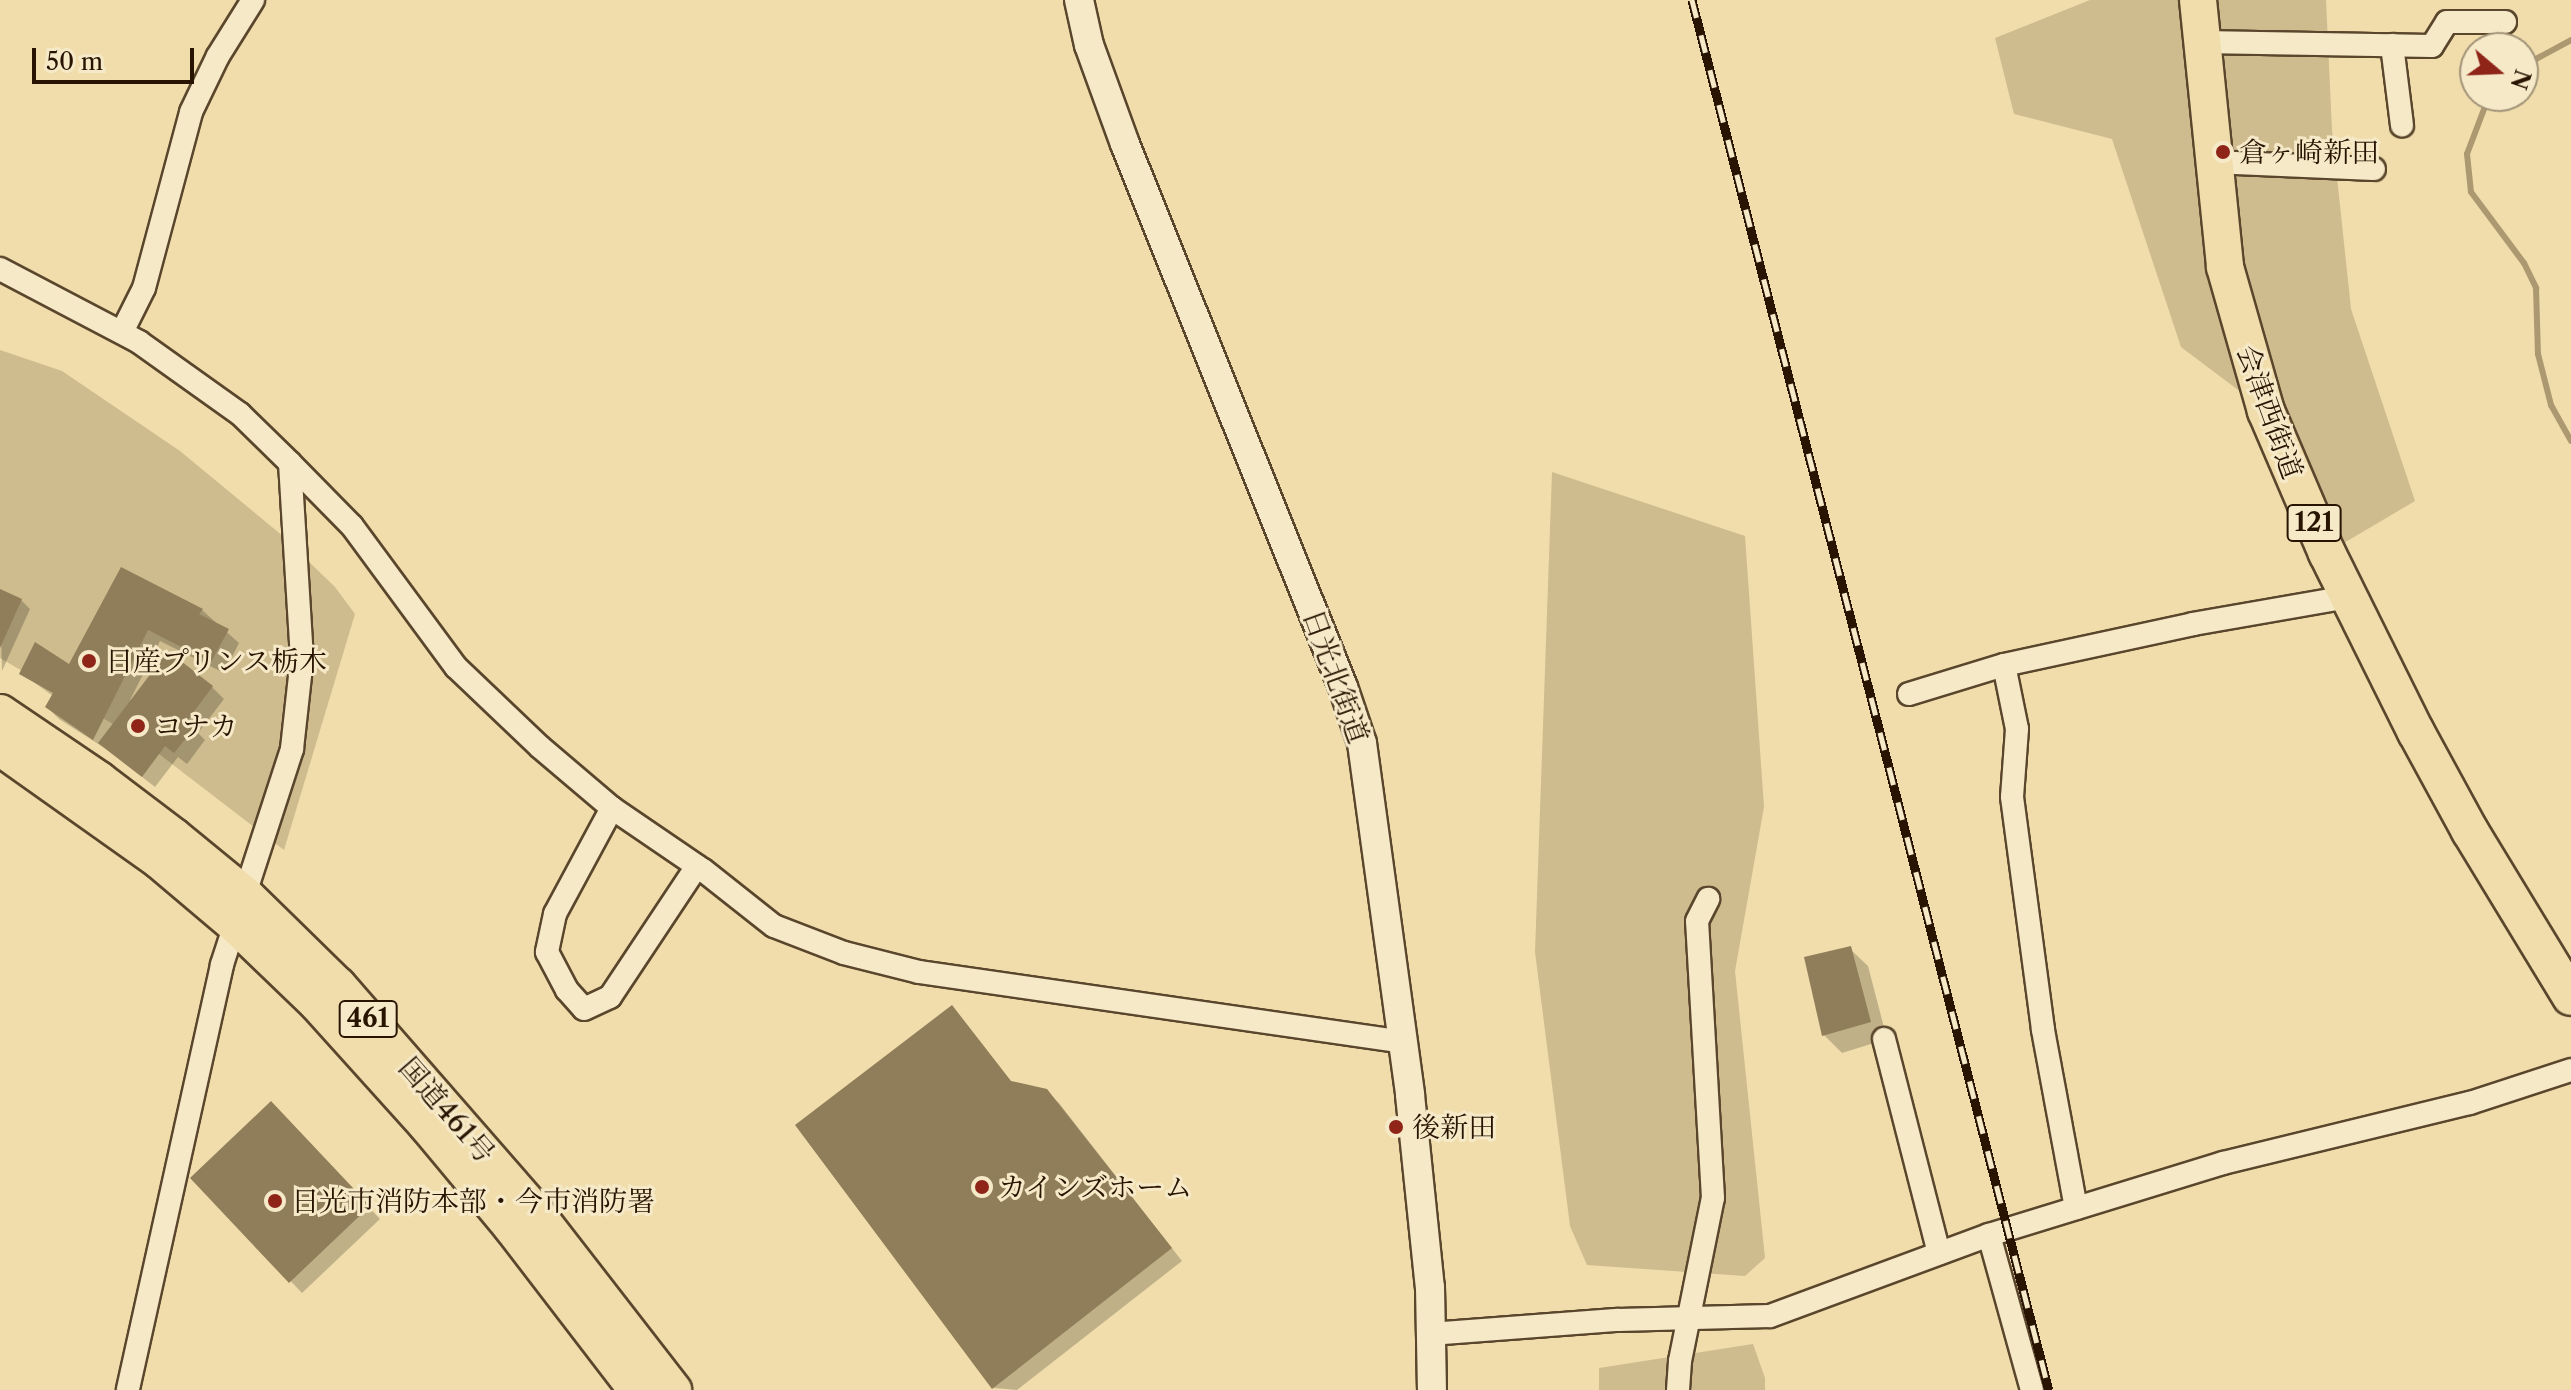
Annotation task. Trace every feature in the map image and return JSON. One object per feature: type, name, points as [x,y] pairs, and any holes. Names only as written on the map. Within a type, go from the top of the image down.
[{"type":"highway","name":"会津西街道","points":[[2198,0],[2225,267],[2243,338],[2292,476],[2348,597],[2470,831],[2571,997]]},
{"type":"highway","name":"国道461号","points":[[0,713],[99,780],[241,911],[512,1227],[637,1390]]},
{"type":"highway","name":"国道461号","points":[[0,747],[241,911],[338,986],[531,1207],[673,1390]]},
{"type":"street","points":[[122,332],[144,288],[191,112],[218,56],[253,0]]},
{"type":"street","name":"日光北街道","points":[[1079,0],[1089,45],[1125,144],[1338,672],[1362,743],[1403,1042],[1430,1287],[1432,1390]]},
{"type":"street","points":[[2202,42],[2432,46],[2447,22],[2505,22]]},
{"type":"street","points":[[2392,45],[2402,125]]},
{"type":"street","points":[[2212,162],[2374,169]]},
{"type":"street","points":[[0,269],[122,332],[240,414],[352,526],[456,667],[540,747],[612,808],[697,866],[774,926],[844,953],[919,972],[1403,1042]]},
{"type":"street","points":[[128,1390],[218,980],[292,749],[302,658],[290,463]]},
{"type":"street","points":[[1909,694],[2004,665],[2193,624],[2348,597]]},
{"type":"street","points":[[2004,665],[2017,729],[2012,797],[2043,1030],[2076,1208]]},
{"type":"street","points":[[612,808],[555,914],[547,952],[567,990],[584,1009],[610,997],[697,866]]},
{"type":"street","points":[[1678,1390],[1680,1361],[1713,1198],[1697,921],[1708,899]]},
{"type":"street","points":[[1884,1039],[1939,1253]]},
{"type":"street","points":[[1430,1334],[1618,1320],[1770,1316],[1989,1235],[2076,1208],[2223,1163],[2470,1103],[2571,1070]]},
{"type":"street","points":[[1989,1235],[2032,1390]]},
{"type":"shaded area","points":[[2090,0],[2326,0],[2332,130],[2351,309],[2415,501],[2327,553],[2266,411],[2181,347],[2112,139],[2014,114],[1995,38]]},
{"type":"shaded area","points":[[0,350],[62,371],[180,451],[278,532],[335,587],[355,614],[284,850],[142,741],[0,658]]},
{"type":"shaded area","points":[[1552,472],[1745,536],[1764,807],[1735,971],[1765,1258],[1745,1276],[1587,1265],[1570,1226],[1535,952]]},
{"type":"shaded area","points":[[1753,1344],[1765,1378],[1765,1390],[1599,1390],[1599,1368]]},
{"type":"building","points":[[121,567],[203,609],[199,614],[229,629],[211,662],[148,630],[93,740],[45,707],[53,693],[19,674],[35,642],[69,664]]},
{"type":"building","points":[[0,589],[22,599],[0,648]]},
{"type":"building","points":[[168,651],[213,686],[187,721],[195,727],[174,753],[165,746],[142,777],[98,743]]},
{"type":"building","points":[[1851,946],[1871,1022],[1822,1036],[1804,957]]},
{"type":"building","name":"カインズホーム","points":[[952,1005],[1011,1081],[1047,1089],[1172,1248],[992,1389],[795,1125]]},
{"type":"building","points":[[271,1101],[370,1206],[289,1283],[190,1178]]},
{"type":"waterway","points":[[2539,57],[2571,40]]},
{"type":"waterway","points":[[2483,112],[2467,154],[2471,192],[2524,263],[2536,288],[2538,354],[2551,405],[2571,441]]},
{"type":"railway","points":[[1692,0],[2049,1390]]},
{"type":"place","name":"倉ヶ崎新田","points":[[2223,152]]},
{"type":"place","name":"日産プリンス栃木","points":[[89,661]]},
{"type":"place","name":"コナカ","points":[[138,726]]},
{"type":"place","name":"後新田","points":[[1396,1127]]},
{"type":"place","name":"カインズホーム","points":[[982,1187]]},
{"type":"place","name":"日光市消防本部・今市消防署","points":[[275,1201]]}]
